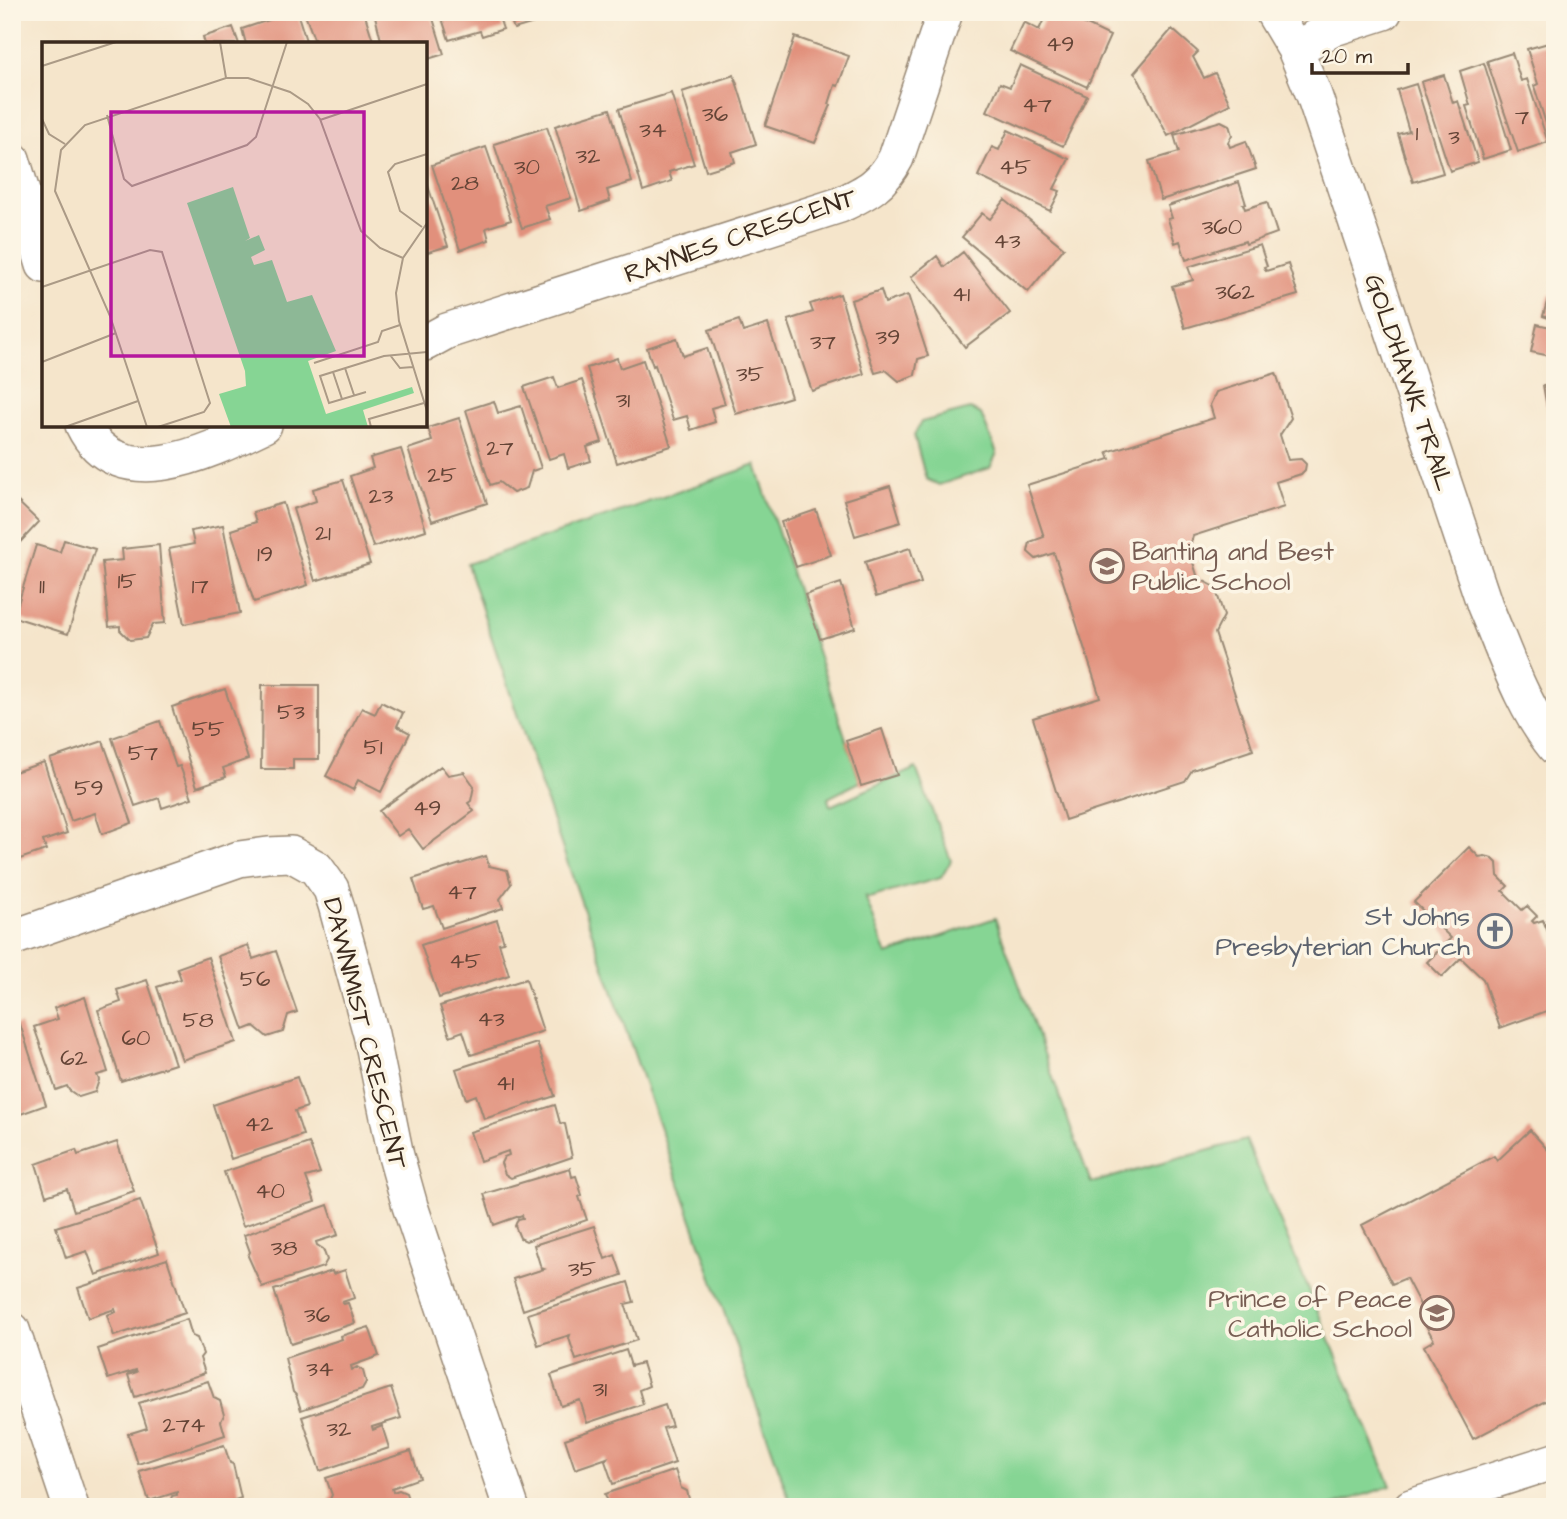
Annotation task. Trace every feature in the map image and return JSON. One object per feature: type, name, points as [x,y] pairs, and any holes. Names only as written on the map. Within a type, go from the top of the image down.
[{"type":"street","name":"RAYNES CRESCENT","points":[[427,342],[447,331],[840,205],[873,188],[887,174],[896,158],[945,12]]},
{"type":"street","name":"GOLDHAWK TRAIL","points":[[1273,12],[1295,49],[1314,94],[1485,606],[1520,688],[1546,737],[1555,747]]},
{"type":"street","points":[[1295,49],[1334,28],[1384,12]]},
{"type":"street","points":[[12,159],[42,258]]},
{"type":"street","points":[[84,427],[87,434],[106,453],[129,463],[148,463],[196,455],[259,427]]},
{"type":"street","name":"DAWNMIST CRESCENT","points":[[12,938],[239,859],[292,854],[316,868],[331,889],[336,905],[371,1034],[396,1156],[410,1206],[511,1507]]},
{"type":"street","points":[[12,1330],[19,1376],[71,1507]]},
{"type":"street","points":[[1411,1507],[1555,1461]]},
{"type":"green space","points":[[970,409],[981,414],[997,453],[990,468],[939,485],[926,479],[914,435],[921,422]]},
{"type":"green space","points":[[756,465],[860,782],[828,798],[830,806],[916,768],[951,861],[941,878],[869,898],[865,896],[887,955],[995,918],[1091,1183],[1246,1140],[1391,1486],[1329,1507],[792,1507],[546,801],[467,564]]},
{"type":"building","points":[[297,12],[306,42],[245,42],[242,29]]},
{"type":"building","points":[[304,12],[364,12],[373,42],[315,42]]},
{"type":"building","points":[[374,12],[431,12],[444,54],[427,59],[427,42],[382,42]]},
{"type":"building","points":[[440,12],[497,12],[503,29],[482,36],[480,31],[449,40]]},
{"type":"building","points":[[508,12],[566,12],[567,13],[514,29]]},
{"type":"building","points":[[1047,12],[1060,12],[1110,36],[1087,87],[1010,51],[1024,22],[1039,30]]},
{"type":"building","points":[[233,27],[238,42],[204,42],[203,37]]},
{"type":"building","points":[[1172,29],[1198,52],[1193,57],[1204,78],[1215,73],[1230,104],[1168,136],[1134,73]]},
{"type":"building","points":[[795,37],[849,56],[838,86],[835,85],[829,104],[831,105],[815,143],[765,126]]},
{"type":"building","points":[[1552,42],[1555,49],[1555,138],[1551,139],[1534,86],[1538,84],[1527,49]]},
{"type":"building","points":[[1512,53],[1521,81],[1527,79],[1548,142],[1518,152],[1487,61]]},
{"type":"building","points":[[1484,63],[1511,150],[1483,159],[1466,106],[1470,105],[1460,71]]},
{"type":"building","points":[[1020,65],[1087,96],[1063,146],[987,111],[1000,83],[1010,87]]},
{"type":"building","points":[[734,75],[756,144],[732,152],[735,162],[706,171],[682,92]]},
{"type":"building","points":[[1444,75],[1453,103],[1458,101],[1478,162],[1450,171],[1421,82]]},
{"type":"building","points":[[1416,84],[1443,173],[1413,182],[1398,134],[1409,131],[1397,90]]},
{"type":"building","points":[[671,93],[694,164],[669,172],[672,181],[643,191],[619,109]]},
{"type":"building","points":[[610,109],[632,182],[607,190],[610,201],[581,211],[555,126]]},
{"type":"building","points":[[1221,121],[1229,125],[1232,135],[1228,142],[1230,147],[1246,141],[1256,169],[1161,200],[1149,161],[1179,152],[1174,135]]},
{"type":"building","points":[[547,127],[571,198],[545,206],[550,219],[522,228],[494,144]]},
{"type":"building","points":[[1008,130],[1069,159],[1054,189],[1060,191],[1050,211],[978,176],[992,147],[999,150]]},
{"type":"building","points":[[486,147],[511,220],[486,228],[489,240],[460,250],[432,165]]},
{"type":"building","points":[[1239,182],[1245,209],[1267,202],[1277,233],[1186,260],[1180,241],[1175,243],[1168,219],[1172,218],[1168,206]]},
{"type":"building","points":[[427,183],[448,246],[427,252]]},
{"type":"building","points":[[1005,200],[1064,248],[1028,292],[962,237],[982,213],[990,219]]},
{"type":"building","points":[[1260,245],[1266,271],[1288,264],[1298,295],[1185,328],[1172,286],[1193,280],[1188,267]]},
{"type":"building","points":[[963,252],[1010,313],[965,347],[911,277],[937,256],[944,267]]},
{"type":"building","points":[[881,290],[885,303],[908,295],[928,356],[918,359],[915,375],[899,381],[886,370],[875,373],[851,300]]},
{"type":"building","points":[[840,294],[864,374],[812,391],[788,320],[813,312],[810,304]]},
{"type":"building","points":[[1549,295],[1555,296],[1555,320],[1543,316]]},
{"type":"building","points":[[739,320],[743,332],[768,324],[791,397],[736,414],[709,330]]},
{"type":"building","points":[[1537,324],[1555,328],[1555,357],[1531,352]]},
{"type":"building","points":[[677,338],[683,356],[707,348],[725,404],[711,408],[715,422],[691,430],[687,416],[673,420],[647,348]]},
{"type":"building","points":[[617,358],[620,368],[643,360],[671,446],[617,463],[587,368]]},
{"type":"building","points":[[1276,373],[1291,418],[1280,435],[1288,460],[1301,459],[1306,464],[1305,470],[1301,474],[1276,482],[1284,507],[1193,536],[1189,550],[1198,578],[1215,587],[1224,616],[1215,633],[1253,750],[1192,770],[1185,781],[1065,820],[1033,718],[1100,697],[1054,553],[1036,559],[1028,552],[1030,542],[1044,537],[1027,485],[1110,459],[1107,452],[1214,418],[1210,405],[1216,392]]},
{"type":"building","points":[[554,377],[558,388],[582,380],[602,442],[587,447],[591,461],[568,468],[564,454],[549,459],[524,387]]},
{"type":"building","points":[[1555,383],[1555,411],[1548,413],[1543,385]]},
{"type":"building","points":[[494,401],[498,413],[521,406],[541,468],[532,471],[527,488],[513,493],[499,482],[490,485],[466,410]]},
{"type":"building","points":[[459,418],[487,503],[432,521],[408,449],[432,441],[428,428]]},
{"type":"building","points":[[401,449],[426,530],[373,547],[350,476],[373,468],[370,458]]},
{"type":"building","points":[[343,480],[370,564],[315,581],[293,509],[316,501],[313,489]]},
{"type":"building","points":[[890,486],[901,522],[855,536],[844,500]]},
{"type":"building","points":[[12,496],[39,522],[12,551]]},
{"type":"building","points":[[283,503],[308,585],[254,602],[231,530],[256,522],[253,512]]},
{"type":"building","points":[[816,510],[831,555],[796,567],[781,522]]},
{"type":"building","points":[[223,525],[240,613],[184,624],[169,549],[194,544],[191,531]]},
{"type":"building","points":[[64,540],[95,549],[68,634],[14,617],[36,545],[60,552]]},
{"type":"building","points":[[159,545],[165,623],[153,624],[146,638],[130,640],[120,630],[120,626],[109,627],[102,562],[123,560],[122,549]]},
{"type":"building","points":[[910,548],[921,583],[876,597],[865,562]]},
{"type":"building","points":[[841,583],[855,628],[820,639],[805,595]]},
{"type":"building","points":[[262,685],[319,685],[319,759],[293,759],[293,769],[261,769]]},
{"type":"building","points":[[225,689],[248,759],[223,768],[226,777],[197,787],[172,707]]},
{"type":"building","points":[[381,702],[403,713],[397,726],[410,733],[381,792],[358,780],[353,790],[326,776],[362,708],[375,714]]},
{"type":"building","points":[[160,721],[176,767],[180,766],[192,798],[162,808],[159,798],[135,806],[112,738]]},
{"type":"building","points":[[882,729],[897,775],[861,786],[846,741]]},
{"type":"building","points":[[103,741],[132,823],[102,834],[95,813],[71,821],[50,759]]},
{"type":"building","points":[[44,762],[67,833],[43,841],[46,850],[17,860],[12,846],[12,773]]},
{"type":"building","points":[[441,766],[448,775],[464,772],[474,786],[471,801],[468,803],[474,811],[423,849],[408,829],[398,836],[379,811]]},
{"type":"building","name":"St Johns Presbyterian Church","points":[[1469,847],[1479,857],[1492,858],[1497,863],[1498,876],[1508,886],[1503,891],[1522,910],[1527,906],[1537,916],[1532,921],[1534,923],[1543,920],[1555,949],[1555,1008],[1500,1028],[1483,979],[1461,958],[1442,977],[1427,962],[1451,938],[1414,902]]},
{"type":"building","points":[[486,856],[489,866],[507,870],[511,884],[500,899],[503,908],[442,928],[434,906],[423,909],[413,879]]},
{"type":"building","points":[[497,920],[504,942],[499,943],[509,975],[439,998],[421,945]]},
{"type":"building","points":[[248,945],[253,959],[276,951],[297,1012],[288,1015],[283,1032],[267,1037],[254,1026],[244,1030],[218,956]]},
{"type":"building","points":[[208,957],[236,1042],[182,1060],[157,987],[181,979],[177,968]]},
{"type":"building","points":[[526,979],[543,1031],[471,1055],[463,1031],[450,1036],[440,1006]]},
{"type":"building","points":[[147,980],[175,1064],[121,1081],[98,1010],[121,1002],[117,990]]},
{"type":"building","points":[[85,997],[108,1072],[97,1075],[99,1080],[95,1092],[79,1097],[67,1086],[56,1090],[34,1027],[58,1019],[54,1008]]},
{"type":"building","points":[[20,1024],[46,1105],[12,1117],[12,1027]]},
{"type":"building","points":[[537,1043],[555,1096],[484,1119],[476,1095],[466,1099],[456,1069]]},
{"type":"building","points":[[297,1077],[307,1107],[295,1111],[303,1135],[231,1159],[213,1105]]},
{"type":"building","points":[[555,1105],[560,1123],[565,1124],[572,1157],[511,1178],[505,1174],[501,1163],[504,1157],[509,1155],[508,1151],[480,1161],[470,1132]]},
{"type":"building","points":[[1530,1130],[1555,1158],[1555,1396],[1473,1439],[1424,1346],[1434,1340],[1425,1324],[1429,1322],[1406,1278],[1392,1284],[1362,1225],[1494,1156],[1497,1161]]},
{"type":"building","points":[[117,1142],[134,1191],[74,1211],[67,1189],[46,1196],[36,1164],[76,1150],[78,1155]]},
{"type":"building","points":[[309,1143],[320,1173],[306,1177],[315,1202],[243,1226],[224,1172]]},
{"type":"building","points":[[570,1168],[572,1177],[576,1176],[582,1195],[579,1197],[587,1220],[526,1241],[520,1238],[515,1226],[518,1219],[523,1218],[522,1215],[494,1225],[484,1194]]},
{"type":"building","points":[[140,1200],[159,1253],[96,1275],[87,1251],[66,1258],[56,1227]]},
{"type":"building","points":[[328,1205],[338,1235],[316,1242],[323,1249],[327,1260],[323,1267],[262,1287],[248,1256],[250,1252],[244,1235]]},
{"type":"building","points":[[594,1226],[605,1259],[615,1255],[622,1275],[523,1310],[513,1279],[544,1269],[541,1268],[534,1245]]},
{"type":"building","points":[[167,1259],[185,1313],[114,1336],[107,1315],[116,1312],[115,1309],[88,1318],[78,1288]]},
{"type":"building","points":[[345,1270],[354,1298],[342,1302],[348,1303],[355,1323],[291,1344],[274,1290],[332,1271],[333,1274]]},
{"type":"building","points":[[628,1282],[634,1302],[625,1304],[637,1340],[576,1360],[570,1335],[538,1345],[528,1314]]},
{"type":"building","points":[[187,1319],[192,1336],[197,1338],[203,1354],[200,1358],[205,1373],[135,1397],[128,1375],[137,1372],[136,1370],[108,1379],[98,1349]]},
{"type":"building","points":[[369,1327],[379,1356],[351,1366],[352,1370],[357,1367],[363,1371],[366,1382],[362,1389],[301,1410],[293,1392],[285,1358]]},
{"type":"building","points":[[626,1350],[631,1366],[642,1363],[649,1386],[639,1390],[643,1404],[587,1423],[580,1400],[561,1406],[551,1375]]},
{"type":"building","points":[[208,1381],[214,1398],[220,1401],[225,1435],[138,1464],[128,1434],[147,1428],[139,1403]]},
{"type":"building","points":[[391,1388],[401,1418],[372,1427],[373,1430],[382,1426],[389,1448],[320,1471],[302,1417]]},
{"type":"building","points":[[665,1405],[672,1426],[663,1428],[675,1463],[613,1484],[605,1461],[607,1458],[575,1469],[565,1439]]},
{"type":"building","points":[[224,1445],[230,1463],[233,1464],[241,1498],[214,1507],[171,1507],[172,1496],[177,1495],[177,1492],[149,1501],[139,1471]]},
{"type":"building","points":[[411,1451],[420,1478],[392,1488],[393,1492],[399,1490],[406,1493],[409,1503],[407,1507],[332,1507],[332,1495],[326,1478]]},
{"type":"building","points":[[675,1470],[681,1488],[687,1491],[690,1503],[687,1507],[610,1507],[605,1494]]},
{"type":"place","name":"Banting and Best Public School","points":[[1107,566]]},
{"type":"place","name":"St Johns Presbyterian Church","points":[[1495,931]]},
{"type":"place","name":"Prince of Peace Catholic School","points":[[1437,1313]]}]
